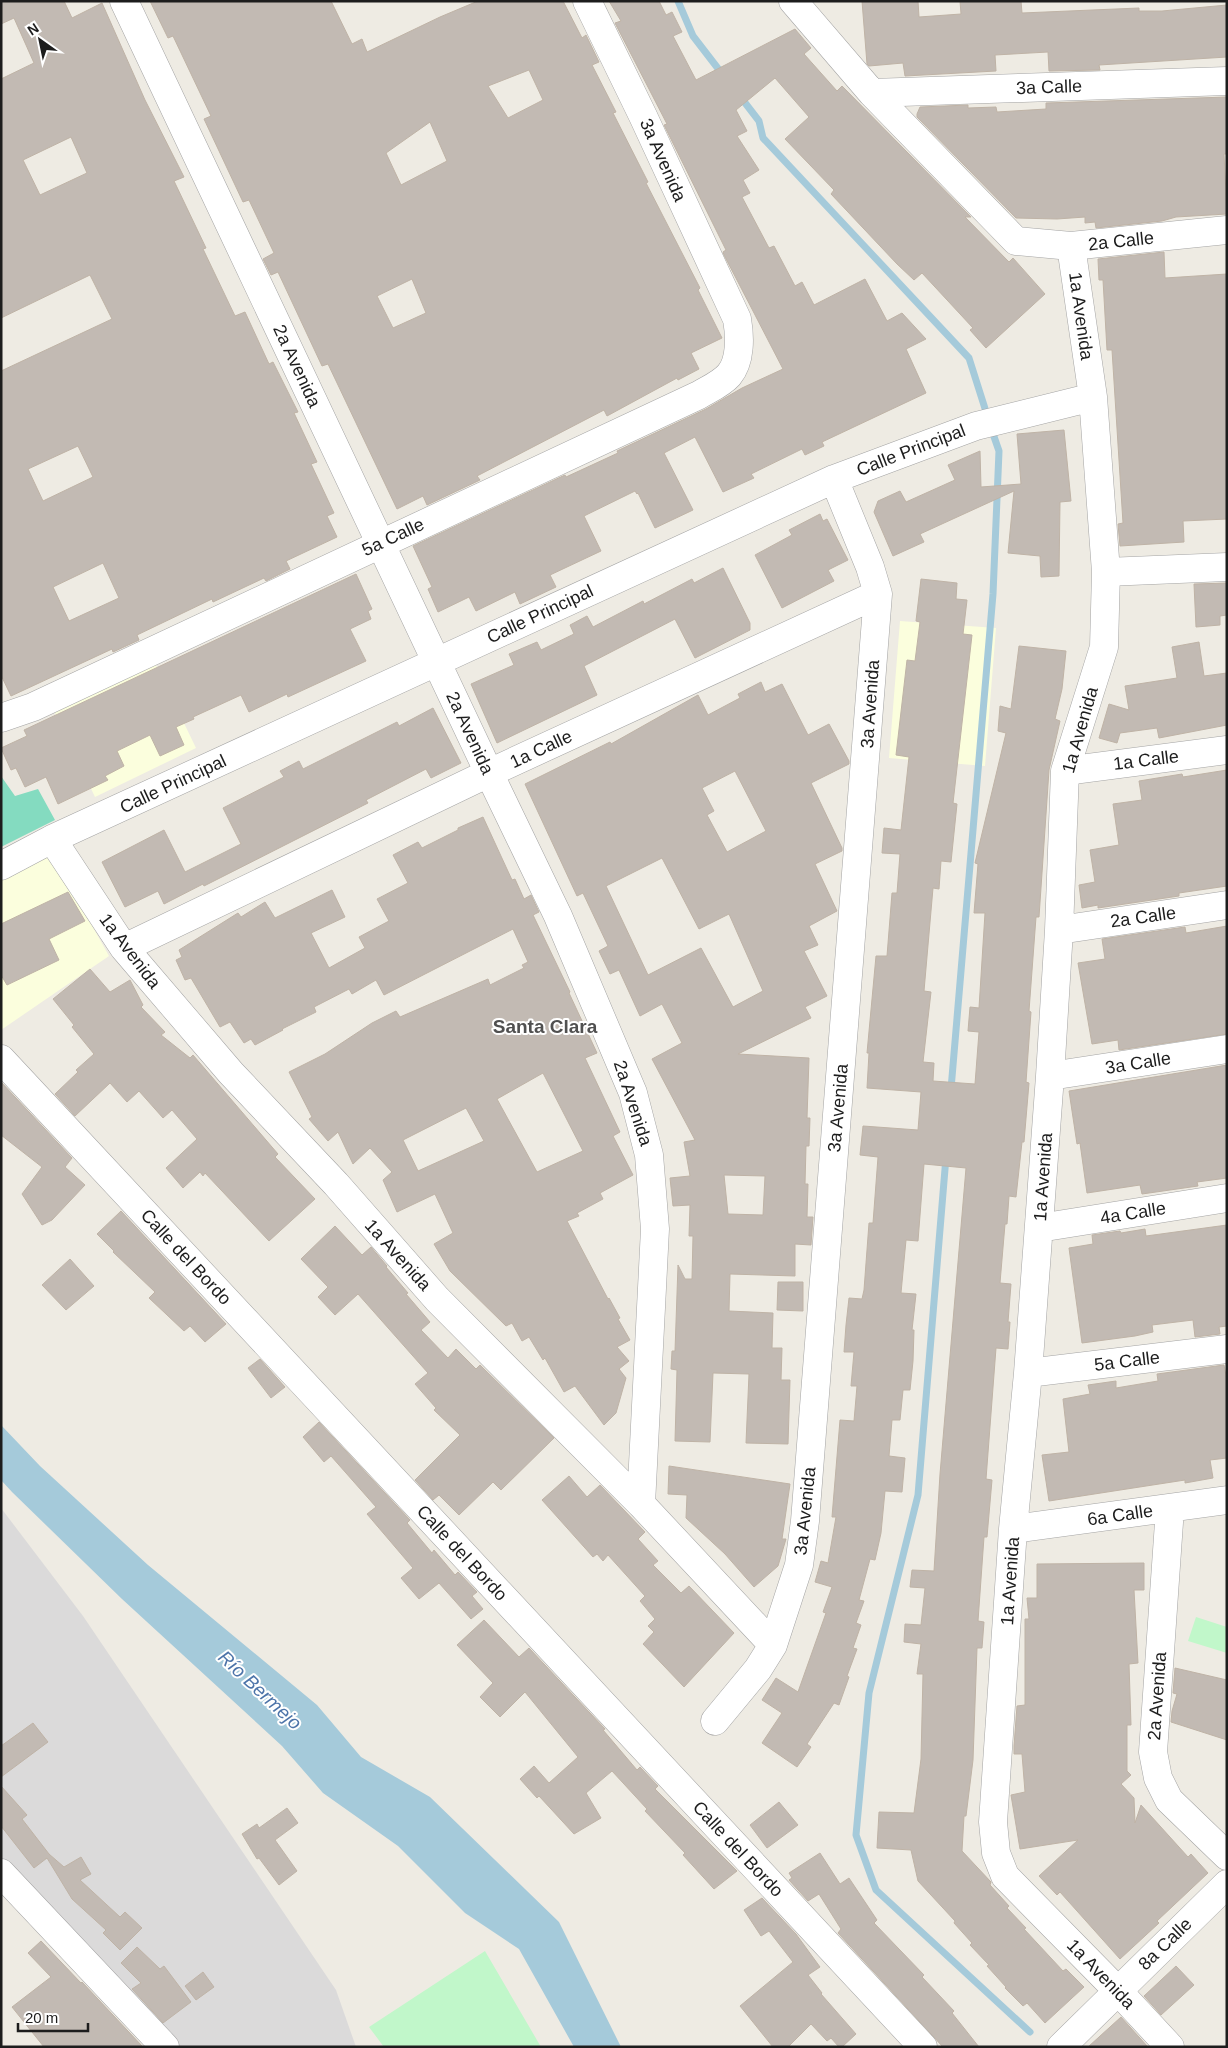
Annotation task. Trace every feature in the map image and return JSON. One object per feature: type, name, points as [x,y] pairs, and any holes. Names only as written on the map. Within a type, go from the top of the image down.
[{"type":"street","name":"2a Avenida","points":[[124,1],[488,773],[558,916],[633,1093],[649,1155],[655,1229],[641,1504]]},
{"type":"street","name":"3a Avenida","points":[[588,1],[737,319]]},
{"type":"street","points":[[793,1],[872,93]]},
{"type":"street","name":"3a Calle","points":[[872,93],[1227,81]]},
{"type":"street","name":"2a Calle","points":[[872,93],[1016,241],[1071,246],[1227,230]]},
{"type":"street","name":"1a Avenida","points":[[1071,246],[1092,397],[1106,572],[1104,648],[1065,771],[1059,930],[1050,1076],[1028,1373],[1013,1529],[992,1822],[996,1853],[1005,1876],[1170,2047]]},
{"type":"street","name":"5a Calle","points":[[1,718],[33,707],[699,394],[729,375],[737,359],[739,329],[737,319]]},
{"type":"street","name":"Calle Principal","points":[[1,866],[52,839],[834,479],[976,426],[1092,397]]},
{"type":"street","name":"3a Avenida","points":[[715,1721],[758,1669],[773,1645],[799,1565],[806,1521],[878,594],[870,567],[834,479]]},
{"type":"street","points":[[1106,572],[1227,567]]},
{"type":"street","name":"1a Calle","points":[[124,948],[488,773],[878,594]]},
{"type":"street","name":"1a Calle","points":[[1065,771],[1227,750]]},
{"type":"street","name":"1a Avenida","points":[[52,839],[124,948],[231,1073],[336,1184],[437,1299],[641,1504],[773,1645]]},
{"type":"street","name":"2a Calle","points":[[1059,930],[1227,905]]},
{"type":"street","name":"3a Calle","points":[[1050,1076],[1227,1049]]},
{"type":"street","name":"Calle del Bordo","points":[[1,1059],[923,2047]]},
{"type":"street","name":"4a Calle","points":[[1039,1228],[1227,1198]]},
{"type":"street","name":"5a Calle","points":[[1028,1373],[1227,1349]]},
{"type":"street","name":"6a Calle","points":[[1013,1529],[1227,1500]]},
{"type":"street","name":"2a Avenida","points":[[1170,1508],[1153,1752],[1158,1778],[1169,1800],[1227,1856]]},
{"type":"street","points":[[1,1874],[165,2047]]},
{"type":"street","name":"8a Calle","points":[[1060,2047],[1227,1884]]},
{"type":"shaded area","points":[[900,621],[996,628],[985,766],[889,758]]},
{"type":"shaded area","points":[[155,663],[196,748],[95,797],[54,711]]},
{"type":"shaded area","points":[[51,852],[109,956],[1,1030],[1,878]]},
{"type":"shaded area","points":[[1,1508],[83,1616],[336,1990],[356,2047],[158,2047],[1,1877]]},
{"type":"green space","points":[[1,776],[15,796],[38,789],[55,820],[1,847]]},
{"type":"green space","points":[[1196,1617],[1227,1627],[1227,1653],[1188,1641]]},
{"type":"green space","points":[[485,1951],[541,2047],[384,2047],[369,2027]]},
{"type":"water","name":"Río Bermejo","points":[[1,1425],[40,1466],[148,1565],[317,1705],[361,1757],[430,1797],[559,1922],[621,2047],[574,2047],[519,1949],[465,1913],[398,1846],[323,1793],[282,1746],[122,1599],[12,1492],[1,1480]]},
{"type":"building","points":[[1,1],[64,1],[72,18],[102,3],[145,100],[184,177],[174,181],[206,248],[203,249],[235,316],[245,312],[269,364],[273,362],[298,412],[294,413],[317,462],[311,464],[334,513],[327,516],[337,537],[286,561],[290,569],[266,581],[264,578],[213,602],[212,599],[137,635],[139,640],[113,652],[112,649],[11,696],[1,675],[1,371],[112,319],[90,275],[1,318],[1,79],[34,63],[14,18],[1,24]],"holes":[[[71,137],[87,173],[40,195],[23,160]],[[78,446],[93,477],[43,501],[28,469]],[[103,563],[119,598],[69,621],[53,587]]]},
{"type":"building","points":[[150,1],[331,1],[352,44],[362,39],[367,52],[478,1],[563,1],[582,38],[586,35],[599,62],[592,65],[616,112],[613,113],[648,182],[646,183],[700,288],[698,290],[722,338],[691,353],[699,369],[678,380],[677,378],[607,416],[604,410],[477,476],[480,480],[427,505],[423,496],[397,509],[328,364],[322,366],[278,272],[271,275],[263,259],[274,253],[249,200],[243,202],[204,119],[211,116],[173,36],[168,38]],"holes":[[[529,70],[543,100],[508,118],[488,86]],[[430,122],[447,161],[401,185],[386,153]],[[412,279],[426,313],[393,328],[377,296]]]},
{"type":"building","points":[[609,1],[659,1],[666,15],[672,12],[682,32],[673,36],[696,80],[795,29],[811,48],[804,54],[837,91],[842,86],[971,217],[965,217],[1009,262],[1013,258],[1045,294],[986,348],[970,330],[973,328],[922,273],[914,280],[897,264],[831,194],[834,190],[785,139],[809,117],[775,78],[736,110],[747,131],[737,136],[759,170],[743,180],[750,193],[742,197],[769,248],[774,246],[795,286],[802,282],[814,305],[865,279],[887,321],[902,313],[926,339],[906,349],[926,393],[822,442],[824,446],[805,455],[802,449],[751,474],[754,478],[723,492],[695,437],[664,453],[693,510],[655,528],[638,493],[635,491],[584,516],[601,551],[550,575],[556,587],[520,604],[515,592],[476,611],[469,597],[438,612],[428,589],[432,587],[413,546],[565,475],[566,477],[618,453],[617,451],[706,409],[742,388],[783,369],[724,255],[723,252],[726,250],[664,125],[667,124],[615,23],[621,21]]},
{"type":"building","points":[[862,1],[918,1],[919,17],[961,14],[960,1],[1021,1],[1022,13],[1139,8],[1139,11],[1162,11],[1227,5],[1227,57],[1099,65],[1100,70],[1049,71],[1048,52],[995,55],[996,71],[905,76],[903,63],[869,66],[867,64]]},
{"type":"building","points":[[1227,97],[1227,154],[1224,154],[1227,214],[1176,217],[1162,221],[1096,228],[1095,222],[1085,223],[1085,217],[1057,219],[1016,218],[917,117],[920,107],[968,105],[968,108],[996,107],[997,112],[1046,109],[1046,103]]},
{"type":"building","points":[[1164,252],[1165,278],[1227,274],[1227,519],[1183,521],[1184,542],[1120,546],[1118,524],[1123,523],[1112,350],[1107,350],[1103,280],[1099,280],[1098,259]]},
{"type":"building","points":[[1064,430],[1071,501],[1060,502],[1059,576],[1041,577],[1040,556],[1008,553],[1014,491],[920,534],[924,542],[893,556],[874,512],[878,501],[900,491],[906,502],[955,480],[948,465],[980,451],[981,487],[1021,484],[1017,434]]},
{"type":"building","points":[[820,514],[823,521],[827,519],[848,560],[828,570],[834,581],[782,608],[755,555],[792,535],[789,530]]},
{"type":"building","points":[[723,568],[750,623],[750,630],[695,658],[675,619],[584,666],[597,695],[497,743],[471,684],[514,665],[509,654],[537,642],[541,650],[574,634],[570,625],[587,616],[593,627],[643,601],[644,604],[692,579],[694,583]]},
{"type":"building","points":[[356,574],[372,609],[368,611],[371,619],[350,629],[366,661],[288,697],[287,694],[249,712],[241,695],[193,717],[194,719],[176,727],[184,745],[160,756],[150,735],[117,751],[124,766],[105,776],[108,780],[58,804],[46,777],[25,787],[16,768],[11,770],[1,748],[27,736],[24,730]]},
{"type":"building","points":[[921,579],[957,583],[956,599],[967,600],[963,634],[972,635],[953,803],[957,804],[951,862],[941,861],[939,889],[933,888],[924,991],[931,992],[923,1062],[934,1063],[933,1081],[975,1084],[979,1032],[968,1031],[970,1007],[979,1008],[985,913],[974,913],[978,864],[975,863],[1006,733],[998,731],[1000,706],[1011,709],[1019,646],[1066,651],[1062,689],[1055,719],[1060,721],[1049,770],[1039,917],[1036,917],[1029,1011],[1031,1012],[1026,1082],[1029,1083],[1024,1142],[1022,1142],[1016,1197],[1009,1196],[1007,1224],[1005,1224],[1000,1283],[1011,1284],[1008,1322],[1010,1322],[1008,1349],[996,1348],[986,1479],[992,1480],[987,1537],[984,1537],[978,1621],[984,1622],[982,1648],[977,1648],[973,1760],[966,1816],[964,1816],[962,1851],[991,1882],[990,1885],[1009,1906],[1007,1908],[1026,1928],[1024,1929],[1063,1971],[1066,1969],[1084,1987],[1045,2023],[1027,2003],[1023,2006],[1005,1988],[987,1966],[989,1965],[970,1945],[972,1943],[954,1923],[955,1921],[918,1881],[911,1850],[877,1848],[879,1812],[914,1813],[921,1759],[923,1674],[917,1674],[921,1644],[904,1642],[905,1624],[921,1625],[925,1588],[910,1587],[912,1570],[934,1571],[940,1474],[966,1168],[924,1164],[918,1241],[906,1240],[901,1293],[916,1294],[912,1330],[914,1330],[913,1361],[910,1390],[903,1390],[900,1420],[892,1420],[889,1456],[905,1458],[902,1492],[885,1491],[881,1533],[875,1560],[870,1559],[859,1600],[864,1601],[856,1623],[861,1625],[853,1648],[857,1649],[847,1676],[849,1677],[839,1705],[834,1703],[807,1744],[811,1747],[797,1767],[762,1743],[782,1713],[762,1700],[776,1678],[798,1692],[826,1613],[823,1612],[832,1587],[815,1582],[821,1561],[828,1563],[836,1517],[832,1517],[840,1420],[854,1421],[857,1386],[851,1386],[854,1352],[844,1352],[846,1325],[849,1298],[862,1299],[864,1290],[869,1223],[873,1223],[878,1157],[860,1155],[863,1126],[918,1130],[921,1092],[867,1088],[869,1053],[867,1053],[876,956],[887,956],[892,893],[897,893],[900,854],[882,853],[884,828],[901,830],[909,757],[896,755],[907,660],[915,661],[920,622],[916,621]]},
{"type":"building","points":[[1227,583],[1227,615],[1220,616],[1220,625],[1196,627],[1194,584]]},
{"type":"building","points":[[1199,642],[1204,676],[1227,673],[1227,725],[1159,738],[1157,728],[1120,733],[1117,743],[1099,738],[1109,704],[1129,710],[1125,686],[1177,678],[1172,647]]},
{"type":"building","points":[[761,682],[765,692],[782,684],[808,735],[829,724],[849,761],[849,764],[811,783],[842,848],[842,851],[815,864],[837,911],[809,926],[818,945],[804,951],[827,996],[805,1007],[811,1018],[738,1054],[809,1058],[807,1118],[810,1118],[809,1146],[806,1146],[805,1184],[808,1184],[807,1217],[813,1217],[811,1245],[795,1244],[795,1276],[730,1274],[729,1311],[773,1313],[772,1348],[782,1348],[781,1380],[790,1380],[788,1444],[746,1443],[749,1374],[713,1373],[710,1442],[675,1441],[677,1370],[671,1369],[672,1351],[675,1351],[678,1265],[685,1279],[692,1279],[693,1236],[689,1236],[690,1205],[673,1206],[670,1178],[690,1176],[684,1142],[695,1140],[652,1059],[682,1043],[662,1004],[640,1016],[619,970],[610,974],[599,951],[608,946],[583,893],[577,896],[525,784],[610,742],[611,744],[698,695],[708,715],[740,698],[738,694]],"holes":[[[735,771],[766,831],[727,852],[707,815],[714,811],[702,788]],[[662,858],[699,929],[729,914],[763,991],[733,1007],[701,948],[648,975],[606,886]],[[724,1175],[765,1176],[763,1215],[728,1214]]]},
{"type":"building","points":[[433,708],[461,763],[431,778],[426,769],[366,800],[368,803],[204,886],[203,884],[164,904],[158,891],[125,907],[102,862],[164,830],[185,872],[241,844],[223,808],[284,777],[280,771],[299,761],[303,769],[397,722],[399,726]]},
{"type":"building","points":[[1227,770],[1227,886],[1179,893],[1179,896],[1098,908],[1098,905],[1082,908],[1079,885],[1095,882],[1090,850],[1119,845],[1113,804],[1142,800],[1139,781],[1182,774],[1183,777]]},
{"type":"building","points":[[483,817],[512,880],[515,879],[524,899],[531,895],[539,912],[533,915],[597,1053],[585,1058],[620,1132],[613,1136],[633,1175],[600,1193],[603,1199],[577,1213],[579,1216],[567,1221],[630,1340],[617,1347],[629,1361],[619,1369],[626,1378],[616,1413],[604,1425],[575,1386],[564,1392],[545,1358],[543,1360],[529,1337],[522,1341],[512,1323],[506,1326],[450,1271],[434,1244],[453,1233],[435,1194],[397,1212],[383,1180],[392,1172],[370,1148],[353,1164],[338,1132],[328,1141],[309,1119],[312,1117],[289,1072],[325,1054],[372,1023],[396,1011],[400,1017],[488,979],[490,985],[524,968],[522,965],[528,962],[513,929],[384,995],[376,980],[352,994],[349,989],[314,1007],[316,1012],[255,1045],[251,1039],[244,1043],[230,1022],[220,1027],[191,978],[185,980],[176,960],[182,957],[179,950],[238,913],[241,917],[265,902],[275,918],[332,890],[345,917],[311,933],[329,968],[365,948],[359,937],[389,921],[377,899],[408,883],[393,855],[418,842],[422,848],[458,830],[458,828]],"holes":[[[543,1073],[583,1151],[537,1172],[497,1099]],[[466,1108],[484,1141],[418,1171],[403,1140]]]},
{"type":"building","points":[[68,892],[85,921],[49,939],[59,960],[7,985],[1,975],[1,924]]},
{"type":"building","points":[[1227,926],[1227,1034],[1119,1050],[1118,1040],[1092,1044],[1078,963],[1105,959],[1102,939],[1185,927],[1186,933]]},
{"type":"building","points":[[90,969],[110,992],[130,980],[143,1005],[141,1007],[165,1032],[161,1035],[190,1058],[193,1055],[278,1154],[275,1157],[315,1199],[269,1241],[205,1173],[203,1176],[200,1172],[183,1188],[166,1168],[197,1139],[172,1110],[163,1118],[139,1091],[127,1102],[110,1083],[75,1116],[55,1094],[78,1072],[76,1070],[94,1054],[72,1027],[74,1025],[53,999]]},
{"type":"building","points":[[1227,1065],[1227,1178],[1197,1182],[1198,1186],[1142,1194],[1140,1185],[1087,1193],[1080,1143],[1077,1144],[1069,1091]]},
{"type":"building","points":[[1,1082],[72,1158],[65,1167],[85,1185],[52,1220],[42,1225],[22,1194],[42,1167],[1,1135]]},
{"type":"building","points":[[121,1211],[226,1324],[205,1342],[190,1326],[184,1331],[149,1298],[155,1292],[97,1234]]},
{"type":"building","points":[[1227,1225],[1227,1326],[1219,1327],[1220,1334],[1195,1337],[1193,1320],[1152,1325],[1153,1332],[1135,1336],[1082,1343],[1069,1248],[1093,1244],[1092,1235],[1145,1229],[1146,1236]]},
{"type":"building","points":[[335,1226],[362,1255],[371,1247],[408,1293],[406,1294],[430,1322],[421,1330],[448,1358],[456,1349],[476,1369],[480,1365],[554,1438],[501,1490],[493,1482],[459,1515],[439,1495],[433,1500],[415,1480],[460,1435],[434,1410],[436,1408],[415,1384],[428,1373],[358,1294],[335,1315],[318,1297],[328,1287],[301,1259]]},
{"type":"building","points":[[70,1259],[94,1286],[66,1310],[42,1285]]},
{"type":"building","points":[[778,1282],[803,1282],[803,1311],[777,1310]]},
{"type":"building","points":[[260,1359],[285,1387],[271,1398],[248,1368]]},
{"type":"building","points":[[1224,1365],[1227,1381],[1227,1458],[1210,1460],[1213,1478],[1185,1483],[1185,1480],[1049,1501],[1042,1455],[1069,1452],[1063,1399],[1090,1394],[1088,1385],[1116,1381],[1116,1388],[1158,1381],[1157,1374]]},
{"type":"building","points":[[319,1422],[410,1520],[407,1523],[432,1553],[434,1550],[455,1575],[458,1572],[477,1592],[472,1596],[483,1609],[471,1619],[439,1583],[419,1599],[401,1578],[413,1568],[367,1514],[376,1507],[331,1456],[324,1462],[303,1437]]},
{"type":"building","points":[[669,1466],[790,1484],[782,1539],[786,1539],[778,1566],[754,1587],[725,1554],[686,1518],[687,1495],[668,1494]]},
{"type":"building","points":[[569,1476],[587,1497],[600,1485],[645,1532],[638,1539],[658,1561],[653,1565],[681,1593],[689,1586],[734,1633],[684,1687],[643,1644],[654,1632],[648,1626],[655,1619],[640,1601],[645,1596],[608,1555],[603,1561],[597,1554],[593,1557],[542,1500]]},
{"type":"building","points":[[1144,1563],[1144,1590],[1134,1590],[1138,1663],[1129,1664],[1131,1725],[1127,1725],[1127,1771],[1131,1775],[1121,1784],[1134,1798],[1135,1823],[1141,1805],[1188,1857],[1191,1854],[1208,1873],[1157,1921],[1159,1923],[1120,1959],[1060,1892],[1057,1895],[1039,1876],[1078,1840],[1020,1849],[1011,1795],[1025,1792],[1022,1754],[1014,1754],[1014,1746],[1017,1706],[1025,1705],[1025,1619],[1029,1619],[1027,1598],[1037,1598],[1037,1564]]},
{"type":"building","points":[[484,1620],[519,1657],[529,1648],[605,1729],[603,1730],[637,1770],[640,1767],[658,1786],[655,1789],[737,1871],[714,1889],[683,1855],[685,1853],[645,1811],[647,1809],[612,1771],[586,1793],[601,1818],[574,1834],[539,1796],[537,1798],[520,1779],[534,1766],[549,1783],[578,1757],[525,1692],[500,1717],[480,1697],[493,1683],[457,1645]]},
{"type":"building","points":[[1175,1668],[1227,1680],[1227,1740],[1171,1722],[1177,1694],[1173,1693]]},
{"type":"building","points":[[33,1723],[48,1742],[1,1777],[1,1746]]},
{"type":"building","points":[[1,1786],[27,1815],[22,1819],[49,1854],[64,1867],[81,1857],[91,1874],[80,1880],[120,1917],[125,1912],[142,1928],[120,1950],[103,1933],[106,1930],[72,1899],[47,1858],[34,1868],[1,1826]]},
{"type":"building","points":[[779,1802],[798,1825],[767,1848],[750,1825]]},
{"type":"building","points":[[287,1808],[298,1823],[275,1840],[297,1871],[279,1885],[259,1858],[257,1859],[242,1834],[257,1824],[259,1828]]},
{"type":"building","points":[[820,1853],[840,1884],[849,1878],[877,1920],[874,1923],[924,1975],[922,1977],[954,2011],[952,2013],[979,2047],[943,2047],[838,1933],[841,1929],[819,1894],[808,1901],[789,1880],[792,1878],[789,1873]]},
{"type":"building","points":[[762,1898],[796,1934],[820,1967],[808,1975],[821,1994],[856,2034],[842,2047],[839,2047],[831,2038],[827,2041],[811,2024],[788,2047],[773,2047],[740,2006],[793,1962],[769,1931],[761,1936],[744,1910]]},
{"type":"building","points":[[41,1941],[143,2047],[44,2047],[12,2007],[51,1977],[28,1953]]},
{"type":"building","points":[[137,1947],[160,1969],[164,1966],[191,2002],[163,2023],[132,1989],[141,1983],[121,1963]]},
{"type":"building","points":[[1176,1966],[1194,1985],[1161,2015],[1144,1996]]},
{"type":"building","points":[[203,1972],[214,1987],[196,2000],[185,1986]]},
{"type":"building","points":[[1121,2017],[1148,2047],[1088,2047]]},
{"type":"waterway","points":[[678,1],[693,36],[723,75]]},
{"type":"waterway","points":[[739,95],[759,121],[763,138],[969,358],[988,418]]},
{"type":"waterway","points":[[951,1089],[993,594],[999,451],[991,428]]},
{"type":"waterway","points":[[946,1157],[918,1495],[869,1693],[856,1835],[876,1890],[1030,2032]]},
{"type":"district","name":"Santa Clara","points":[[545,1026]]}]
